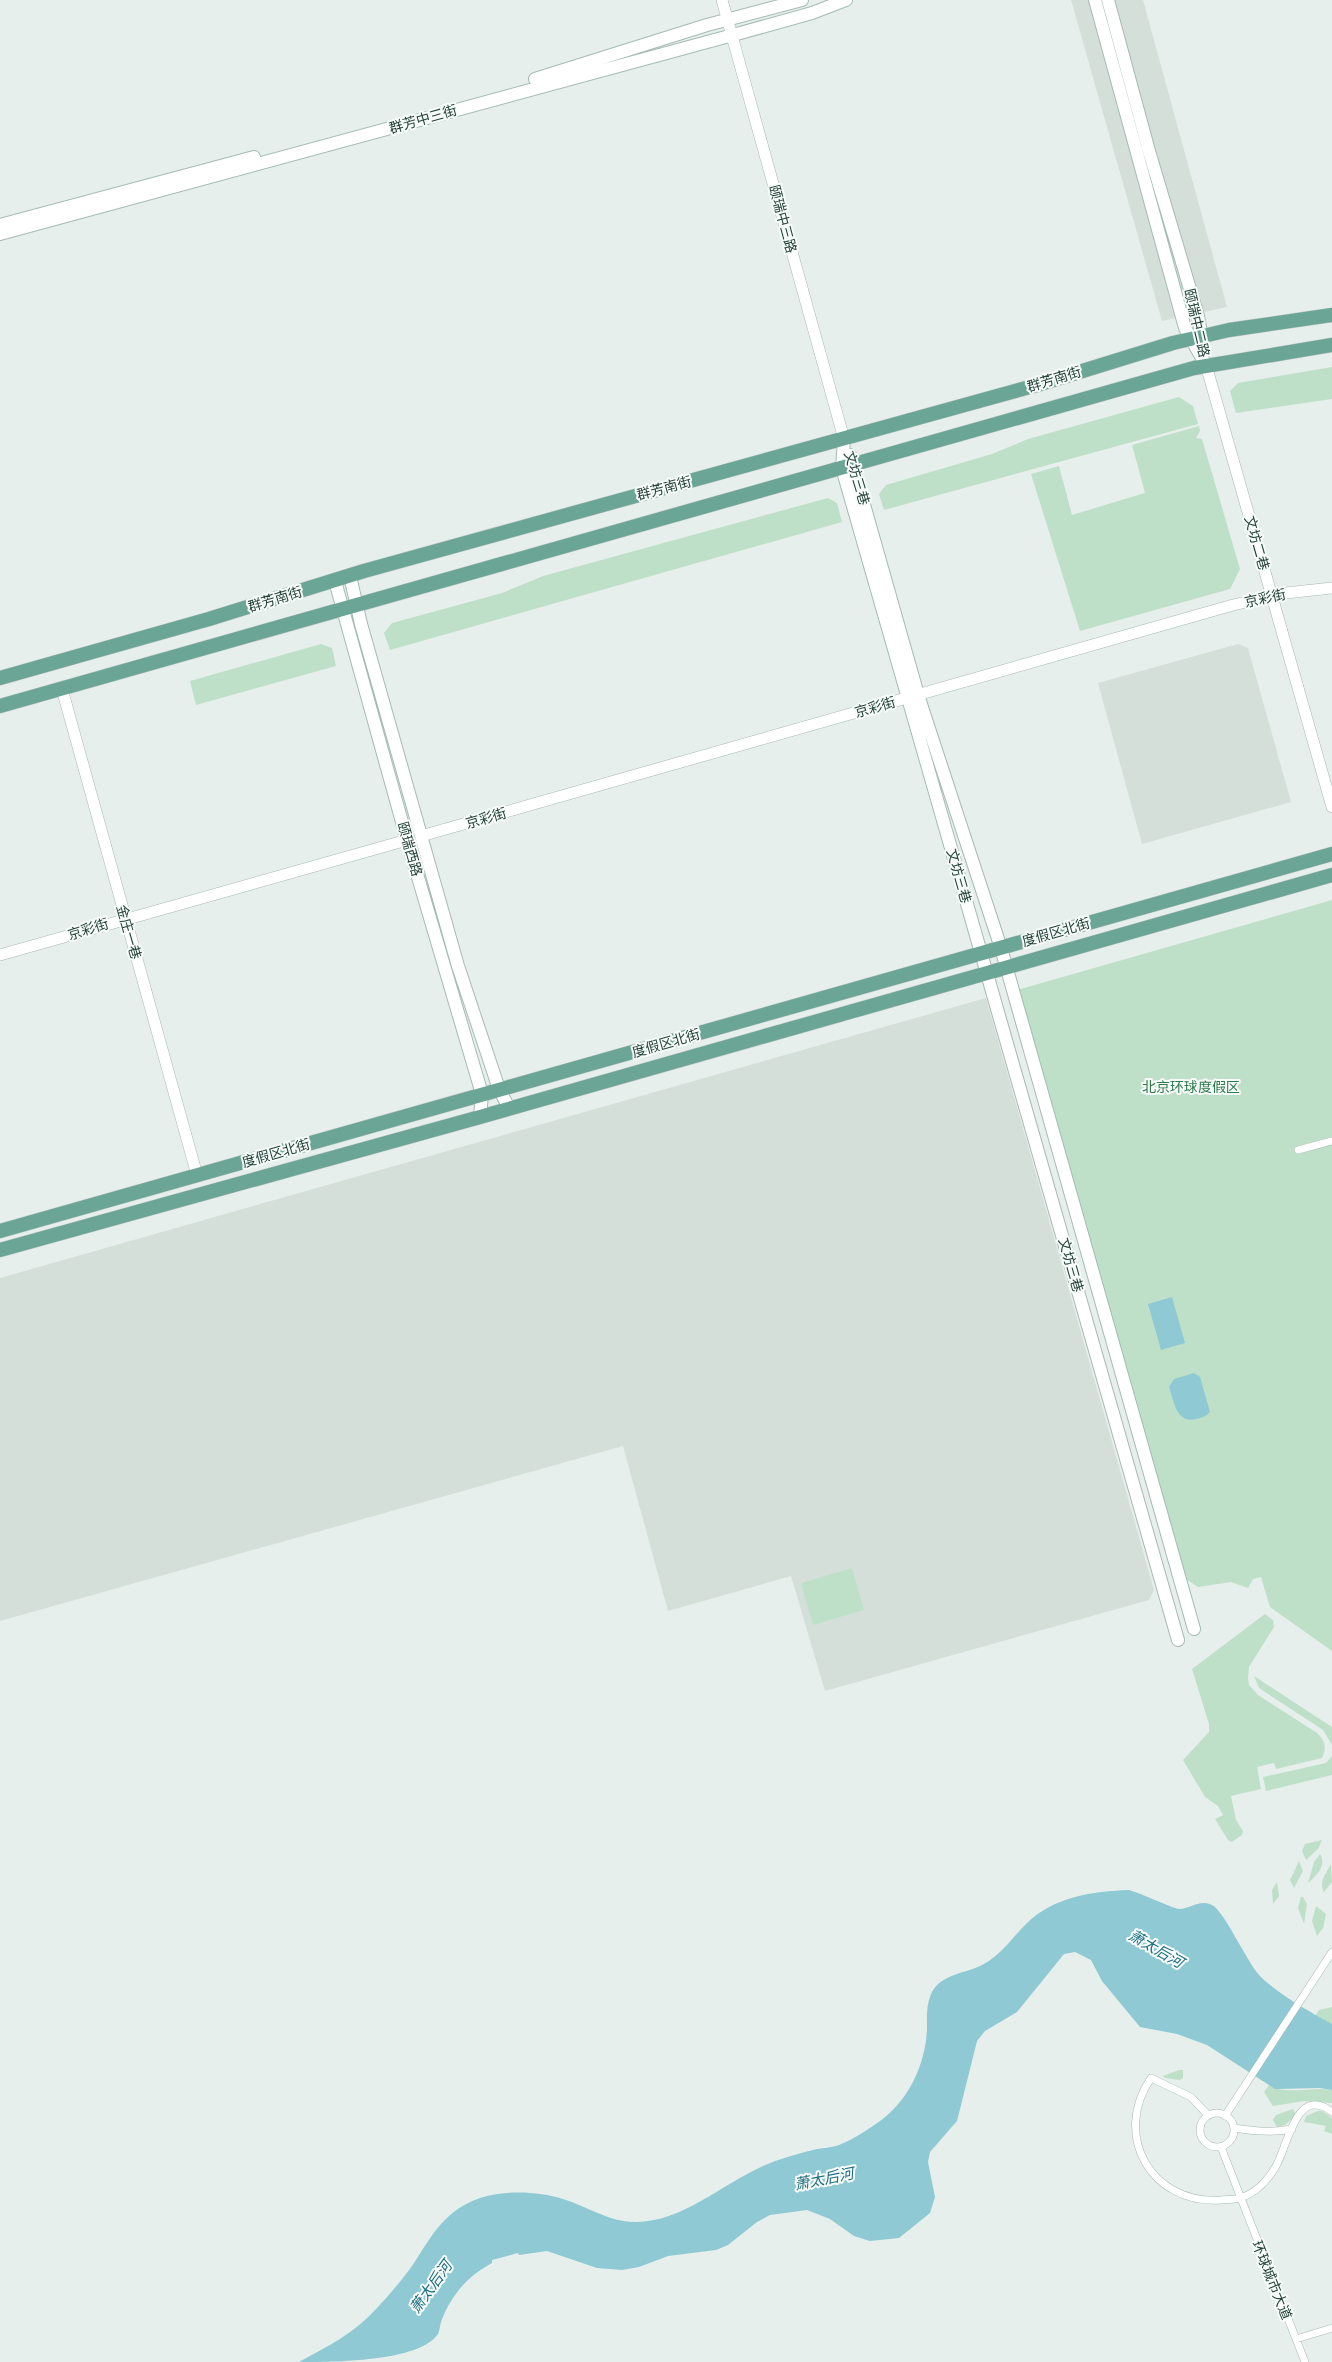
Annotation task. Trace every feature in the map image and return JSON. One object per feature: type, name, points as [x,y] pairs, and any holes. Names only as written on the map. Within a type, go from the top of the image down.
[{"type":"main road","name":"群芳中三街","points":[[0,225],[336,137],[594,62],[640,45],[802,0]]},
{"type":"main road","name":"群芳中三街","points":[[0,234],[732,35],[846,0]]},
{"type":"main road","name":"颐瑞中二路","points":[[1095,0],[1185,328],[1196,337]]},
{"type":"main road","name":"颐瑞中二路","points":[[1108,0],[1196,337],[1206,365]]},
{"type":"main road","name":"群芳南街","points":[[0,678],[350,576],[1037,385],[1196,337],[1229,330],[1332,315]]},
{"type":"main road","name":"群芳南街","points":[[0,706],[1206,365],[1332,345]]},
{"type":"main road","name":"文坊三巷","points":[[844,439],[849,467],[914,696],[981,954],[988,972],[1178,1640]]},
{"type":"main road","name":"颐瑞西路","points":[[350,576],[350,608],[347,627],[407,840],[482,1094],[480,1117]]},
{"type":"main road","name":"颐瑞西路","points":[[335,581],[350,608],[421,836],[458,966],[499,1089],[509,1108]]},
{"type":"main road","name":"文坊三巷","points":[[914,696],[1001,948],[1194,1629]]},
{"type":"main road","name":"度假区北街","points":[[0,1231],[1332,854]]},
{"type":"main road","name":"度假区北街","points":[[0,1250],[480,1117],[1332,875]]},
{"type":"main road","points":[[29,1223],[26,1228],[27,1235],[34,1241]]},
{"type":"street","name":"颐瑞中三路","points":[[722,0],[844,439]]},
{"type":"street","name":"文坊二巷","points":[[1206,365],[1332,807]]},
{"type":"street","name":"京彩街","points":[[421,836],[1223,608],[1272,596],[1332,588]]},
{"type":"street","name":"金庄一巷","points":[[62,689],[197,1175]]},
{"type":"street","name":"京彩街","points":[[0,955],[125,918],[407,840]]},
{"type":"street","points":[[1298,1150],[1332,1141]]},
{"type":"street","points":[[1226,2116],[1332,1952]]},
{"type":"street","points":[[1208,2115],[1192,2097],[1151,2078],[1141,2095],[1136,2113],[1135,2133],[1140,2151],[1155,2176],[1178,2193],[1203,2200],[1239,2198],[1254,2190],[1266,2181],[1277,2164],[1283,2145],[1301,2110],[1308,2106],[1330,2109]]},
{"type":"street","points":[[1219,2113],[1226,2116],[1234,2128],[1232,2139],[1221,2147],[1207,2145],[1200,2136],[1200,2124],[1208,2115],[1219,2113]]},
{"type":"street","points":[[1234,2128],[1262,2132],[1292,2129]]},
{"type":"street","name":"环球城市大道","points":[[1221,2147],[1239,2198],[1305,2362]]},
{"type":"street","points":[[1296,2338],[1332,2328]]},
{"type":"shaded area","points":[[1071,0],[1143,0],[1227,307],[1162,321]]},
{"type":"shaded area","points":[[1238,644],[1248,648],[1291,802],[1142,844],[1098,683]]},
{"type":"shaded area","points":[[986,998],[1154,1590],[1149,1600],[825,1691],[791,1576],[668,1611],[623,1446],[0,1621],[0,1278]]},
{"type":"green space","points":[[1332,367],[1332,399],[1236,413],[1230,391],[1238,383]]},
{"type":"green space","points":[[1179,397],[1193,406],[1198,424],[884,510],[879,494],[886,485],[992,454],[1028,439]]},
{"type":"green space","points":[[1199,426],[1200,431],[1196,438],[1202,439],[1240,569],[1230,589],[1080,631],[1031,474],[1059,466],[1072,515],[1145,493],[1132,445]]},
{"type":"green space","points":[[828,498],[837,503],[842,522],[390,650],[384,633],[392,623],[502,593],[543,576]]},
{"type":"green space","points":[[321,644],[332,648],[336,666],[196,705],[190,681]]},
{"type":"green space","name":"北京环球度假区","points":[[1332,900],[1332,1651],[1270,1607],[1261,1577],[1253,1579],[1248,1588],[1231,1582],[1198,1587],[1186,1579],[1017,990]]},
{"type":"green space","points":[[852,1568],[864,1610],[813,1625],[801,1583]]},
{"type":"green space","points":[[1265,1614],[1273,1620],[1274,1627],[1249,1667],[1249,1685],[1258,1695],[1317,1733],[1322,1738],[1325,1748],[1322,1758],[1276,1769],[1274,1763],[1257,1767],[1261,1789],[1231,1796],[1236,1820],[1243,1831],[1242,1835],[1232,1842],[1228,1840],[1215,1819],[1223,1815],[1218,1806],[1205,1797],[1183,1760],[1209,1732],[1209,1724],[1192,1669]]},
{"type":"green space","points":[[1254,1676],[1332,1727],[1332,1745],[1323,1730],[1259,1688]]},
{"type":"green space","points":[[1332,1756],[1332,1775],[1266,1791],[1263,1777],[1326,1763]]},
{"type":"green space","points":[[1322,1840],[1318,1849],[1306,1860],[1302,1851],[1305,1844]]},
{"type":"green space","points":[[1320,1854],[1322,1866],[1308,1883],[1314,1862]]},
{"type":"green space","points":[[1299,1861],[1303,1871],[1294,1888],[1290,1880]]},
{"type":"green space","points":[[1331,1864],[1332,1882],[1324,1892],[1322,1888],[1323,1881]]},
{"type":"green space","points":[[1277,1882],[1279,1896],[1273,1904],[1272,1890]]},
{"type":"green space","points":[[1301,1897],[1303,1897],[1307,1904],[1304,1924],[1298,1908]]},
{"type":"green space","points":[[1316,1906],[1326,1914],[1323,1928],[1317,1936],[1312,1921]]},
{"type":"green space","points":[[1332,2007],[1332,2025],[1315,2016],[1319,2010]]},
{"type":"green space","points":[[1183,2070],[1183,2078],[1180,2080],[1163,2076]]},
{"type":"green space","points":[[1269,2085],[1283,2090],[1332,2090],[1332,2103],[1304,2101],[1273,2106],[1264,2092]]},
{"type":"green space","points":[[1293,2109],[1296,2115],[1285,2125],[1277,2127],[1273,2120],[1276,2115]]},
{"type":"green space","points":[[1322,2111],[1332,2118],[1332,2134],[1324,2131],[1326,2126],[1304,2122],[1306,2116]]},
{"type":"water","points":[[1172,1297],[1185,1343],[1161,1350],[1148,1304]]},
{"type":"water","points":[[1194,1373],[1200,1377],[1210,1412],[1205,1416],[1189,1420],[1180,1415],[1174,1405],[1169,1387],[1174,1379]]},
{"type":"water","name":"萧太后河","points":[[1129,1890],[1179,1909],[1207,1903],[1217,1909],[1254,1968],[1266,1982],[1304,2008],[1332,2024],[1332,2090],[1320,2088],[1275,2089],[1207,2045],[1177,2034],[1140,2027],[1102,1981],[1091,1960],[1075,1952],[1064,1954],[1017,2012],[985,2031],[977,2041],[957,2121],[930,2152],[928,2162],[935,2197],[930,2213],[899,2238],[870,2241],[854,2236],[830,2219],[807,2210],[770,2215],[757,2222],[728,2245],[716,2250],[668,2256],[639,2267],[622,2270],[597,2268],[547,2251],[519,2255],[518,2253],[492,2260],[492,2263],[483,2268],[462,2286],[451,2301],[442,2319],[438,2334],[428,2343],[395,2355],[353,2361],[299,2362],[341,2338],[369,2317],[405,2275],[441,2224],[457,2210],[480,2198],[490,2195],[522,2192],[543,2194],[615,2219],[642,2222],[660,2219],[696,2204],[746,2174],[769,2163],[800,2153],[845,2143],[884,2118],[909,2090],[923,2055],[926,2043],[929,1998],[935,1987],[947,1978],[990,1960],[1002,1951],[1026,1924],[1048,1907],[1088,1894]]}]
